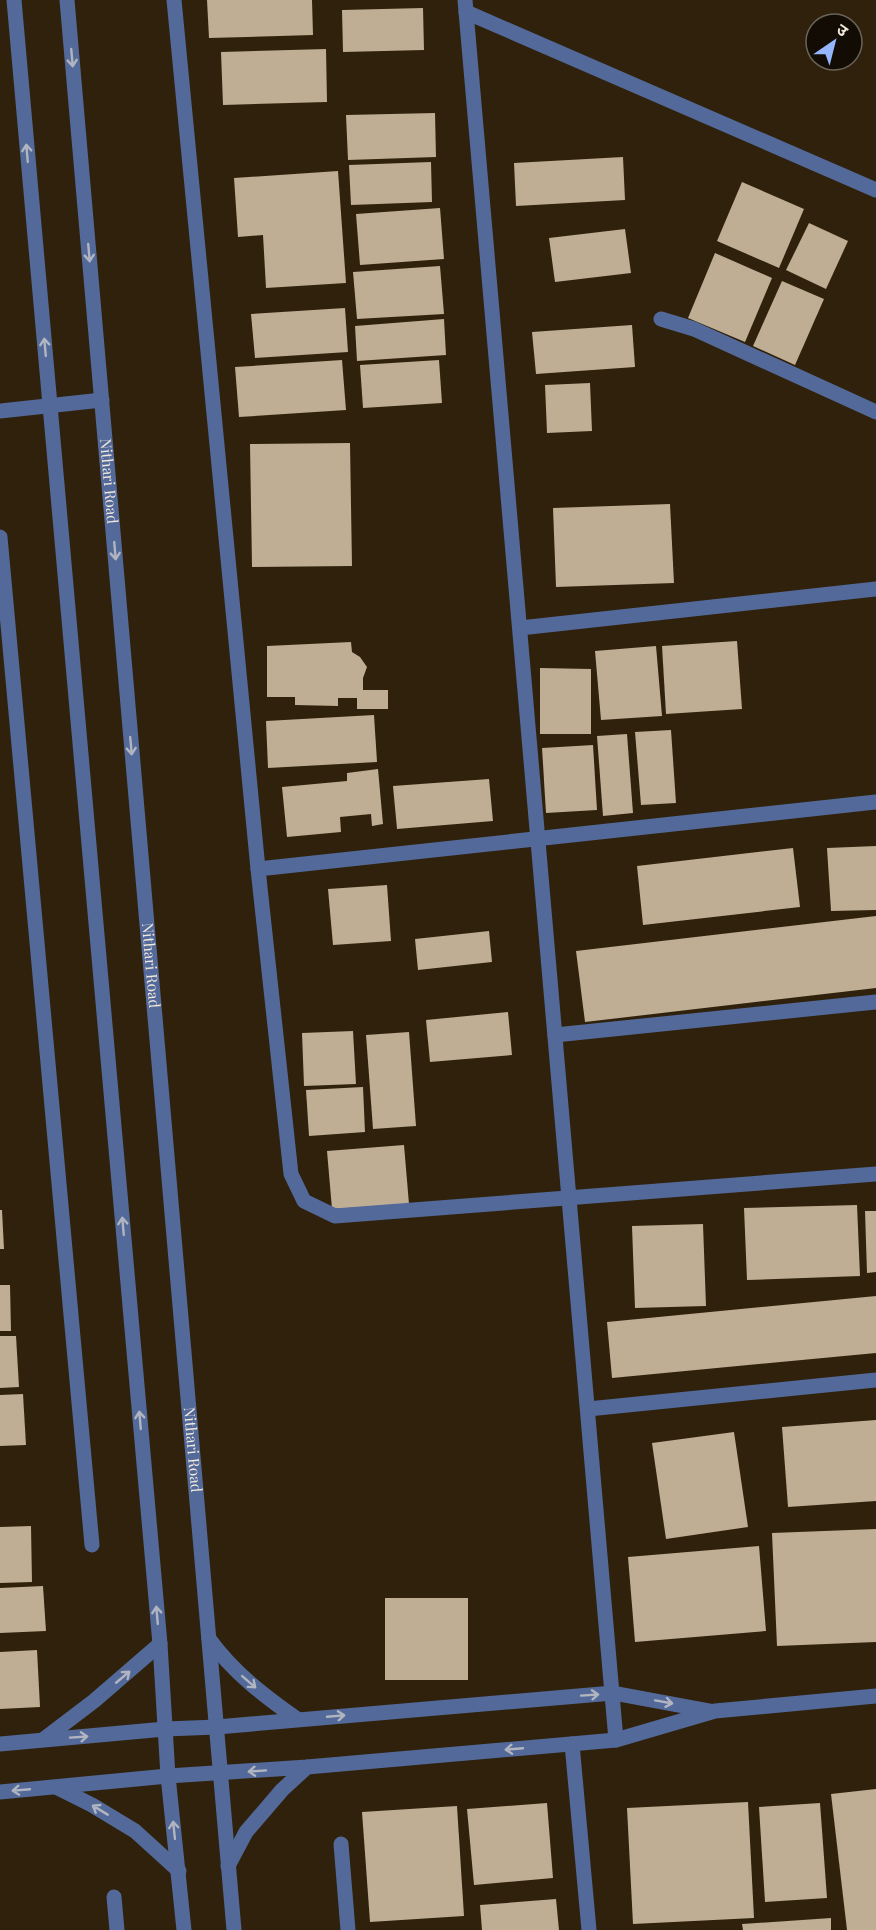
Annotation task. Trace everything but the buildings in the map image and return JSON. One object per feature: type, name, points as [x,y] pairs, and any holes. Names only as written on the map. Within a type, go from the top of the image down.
[{"type":"street","points":[[14,0],[160,1644],[168,1776],[184,1930]]},
{"type":"street","name":"Nithari Road","points":[[67,0],[234,1930]]},
{"type":"street","points":[[174,0],[258,868],[291,1174],[304,1201],[335,1216],[876,1174]]},
{"type":"street","points":[[616,1740],[466,6],[876,190]]},
{"type":"street","points":[[661,320],[694,329],[876,412]]},
{"type":"street","points":[[0,411],[102,400]]},
{"type":"street","points":[[0,537],[92,1545]]},
{"type":"street","points":[[520,628],[876,589]]},
{"type":"street","points":[[258,868],[876,802]]},
{"type":"street","points":[[555,1035],[876,1002]]},
{"type":"street","points":[[588,1409],[876,1380]]},
{"type":"street","points":[[209,1640],[224,1660],[237,1672],[269,1700],[297,1719]]},
{"type":"street","points":[[44,1739],[94,1701],[160,1644]]},
{"type":"street","points":[[0,1744],[613,1693],[715,1712]]},
{"type":"street","points":[[0,1792],[168,1776],[308,1767],[616,1740],[715,1712],[876,1695]]},
{"type":"street","points":[[572,1744],[589,1930]]},
{"type":"street","points":[[228,1866],[246,1832],[282,1790],[308,1767]]},
{"type":"street","points":[[56,1787],[135,1831],[179,1872]]},
{"type":"street","points":[[341,1844],[348,1930]]},
{"type":"street","points":[[114,1897],[117,1930]]}]
